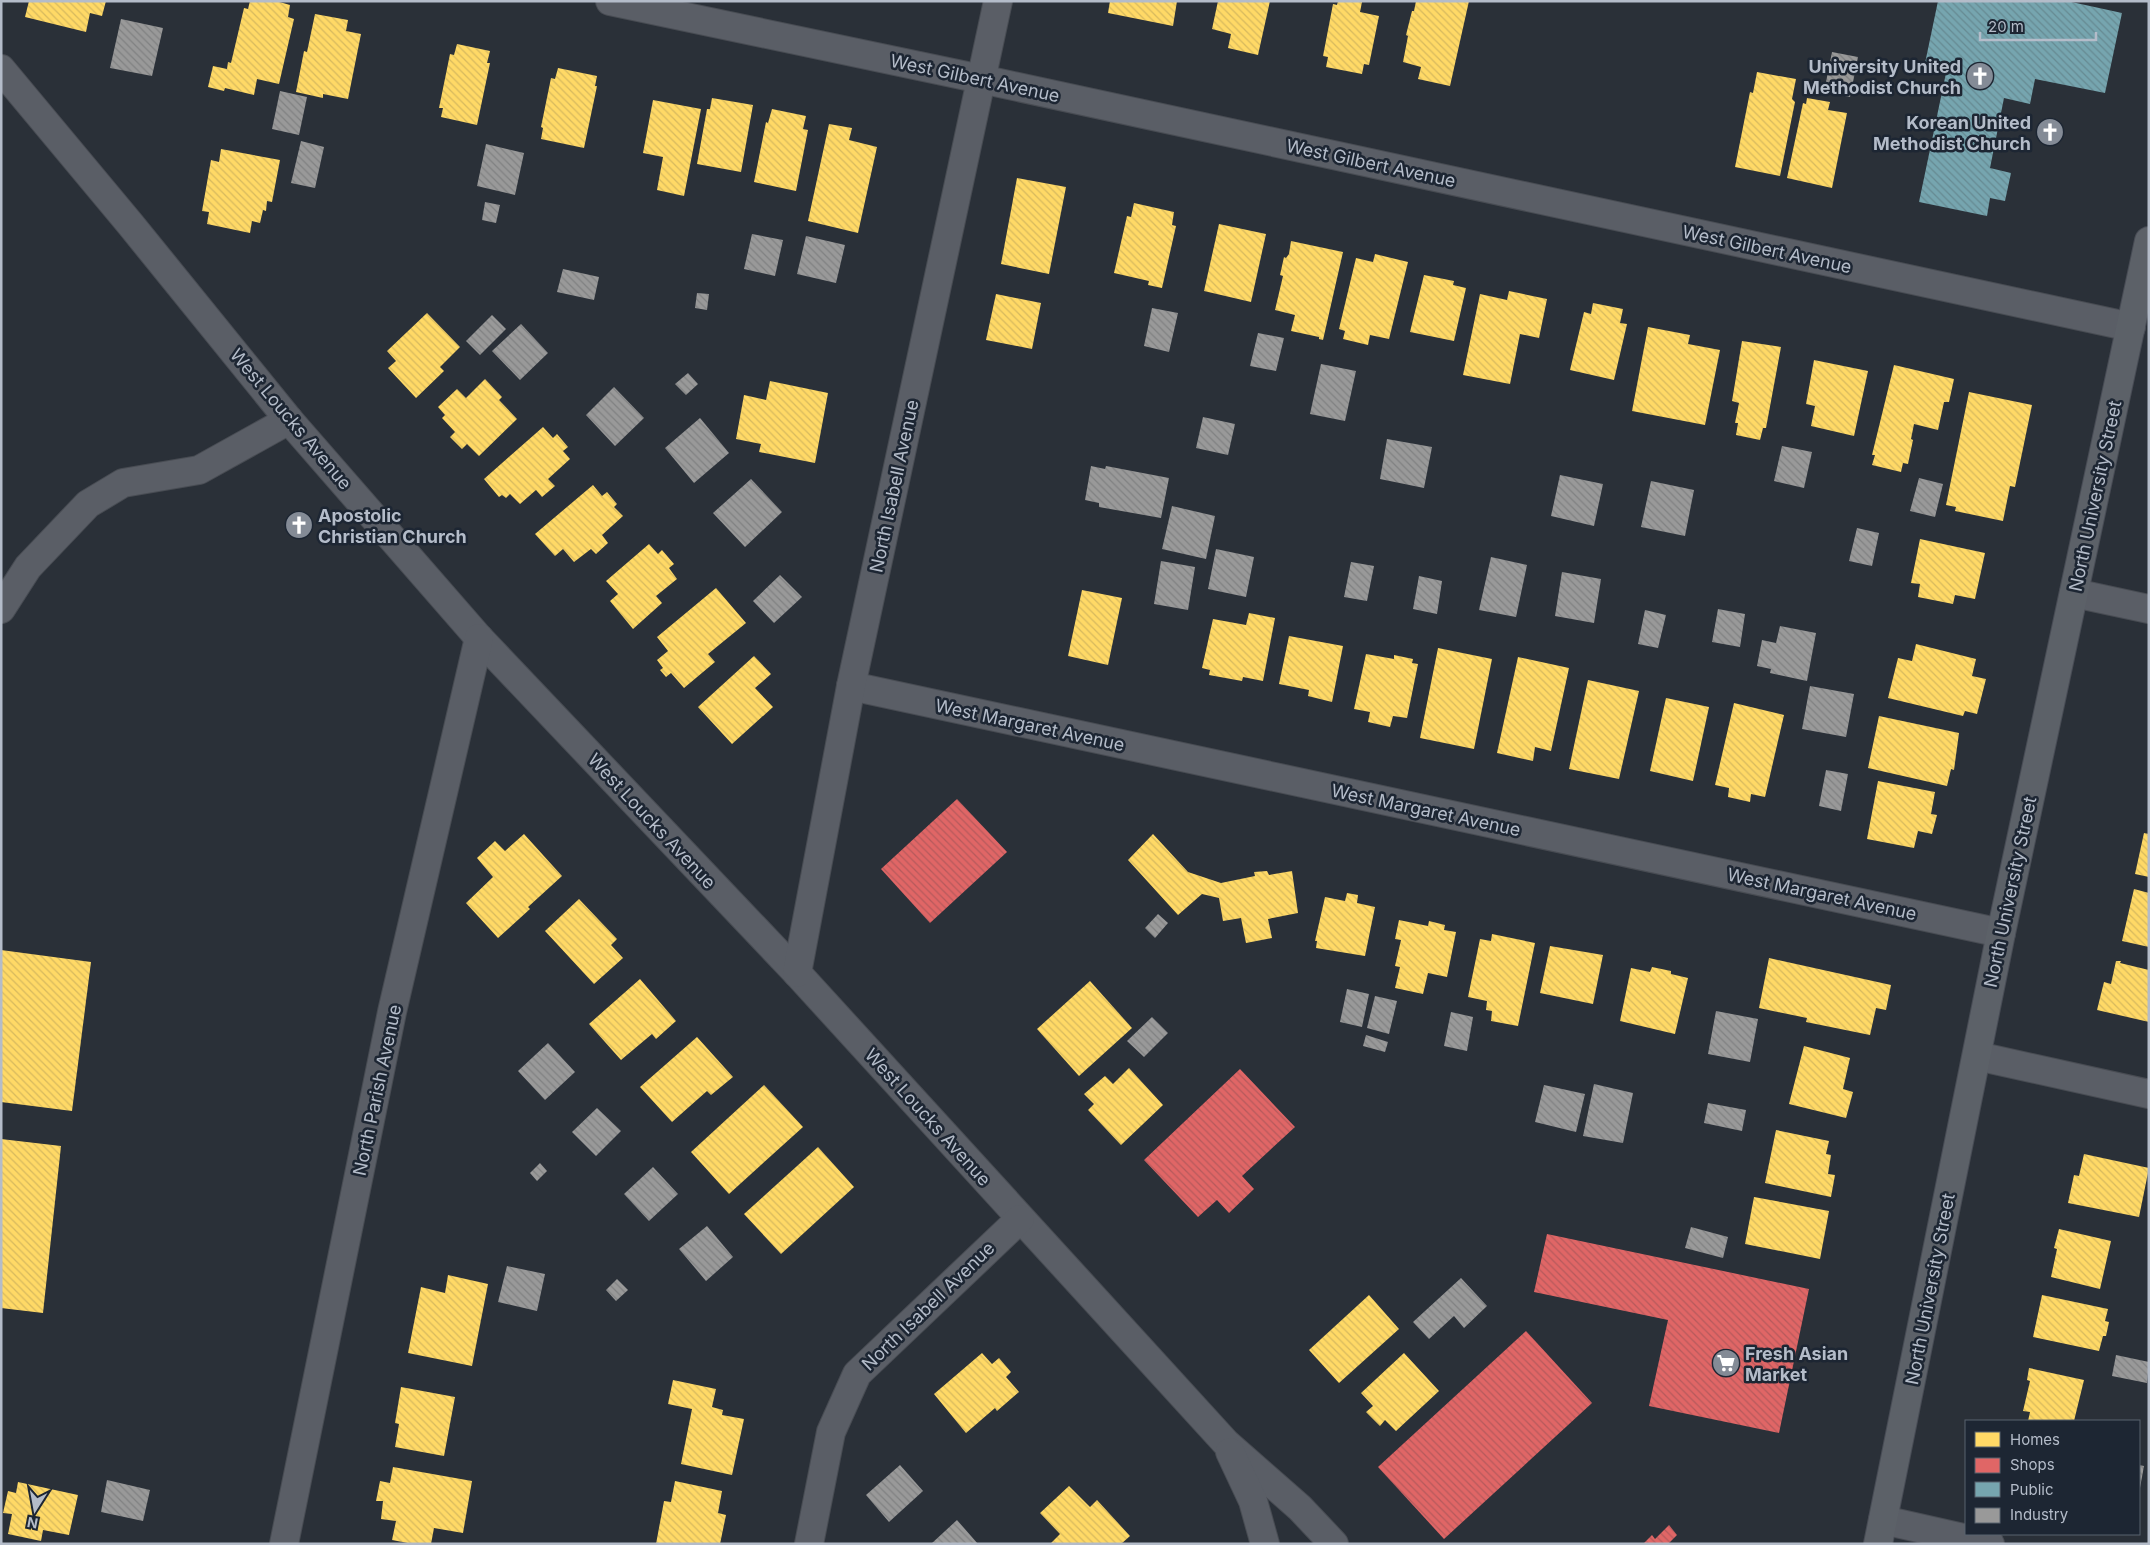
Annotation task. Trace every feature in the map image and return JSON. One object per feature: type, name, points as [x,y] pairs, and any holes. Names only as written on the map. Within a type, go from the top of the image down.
[{"type":"main road","name":"North University Street","points":[[1880,1532],[2001,933],[2149,241]]},
{"type":"street","name":"West Gilbert Avenue","points":[[610,1],[2131,327]]},
{"type":"street","name":"North Isabell Avenue","points":[[797,973],[851,686],[998,1]]},
{"type":"street","name":"West Loucks Avenue","points":[[1,69],[131,225],[289,420],[479,638],[797,973],[1226,1443],[1300,1508],[1334,1544]]},
{"type":"street","points":[[1,609],[28,566],[88,504],[123,483],[199,470],[289,420]]},
{"type":"street","points":[[2074,592],[2149,609]]},
{"type":"street","name":"North Parish Avenue","points":[[284,1544],[392,1012],[479,638]]},
{"type":"street","name":"West Margaret Avenue","points":[[851,686],[2001,933]]},
{"type":"street","points":[[1977,1056],[2149,1094]]},
{"type":"street","name":"North Isabell Avenue","points":[[809,1544],[831,1432],[857,1374],[1020,1219]]},
{"type":"street","points":[[1226,1443],[1253,1500],[1265,1544]]},
{"type":"street","points":[[1880,1532],[1990,1544]]},
{"type":"building: Homes","points":[[29,1],[106,1],[102,16],[90,13],[86,32],[25,17]]},
{"type":"building: Homes","points":[[250,1],[276,1],[290,5],[288,17],[294,19],[279,84],[257,79],[254,95],[225,88],[224,91],[208,87],[213,66],[227,69],[228,62],[231,63],[244,8],[248,9]]},
{"type":"building: Homes","points":[[1110,1],[1177,1],[1173,26],[1108,13]]},
{"type":"building: Homes","points":[[1218,1],[1270,1],[1258,55],[1228,48],[1231,34],[1212,29]]},
{"type":"building: Homes","points":[[1338,1],[1362,2],[1360,12],[1379,16],[1369,65],[1364,64],[1362,74],[1326,67],[1328,57],[1323,56],[1333,4],[1337,5]]},
{"type":"building: Homes","points":[[1416,1],[1469,1],[1450,86],[1418,79],[1421,67],[1403,62],[1408,36],[1406,35]]},
{"type":"building: Homes","points":[[315,14],[348,20],[346,31],[361,34],[348,99],[323,94],[323,98],[296,92],[304,51],[307,52]]},
{"type":"building: Homes","points":[[457,44],[490,51],[487,63],[490,63],[477,125],[441,117],[443,108],[439,108],[450,54],[454,55]]},
{"type":"building: Homes","points":[[558,68],[597,76],[595,86],[597,86],[584,148],[541,139],[543,128],[541,127],[551,78],[555,79]]},
{"type":"building: Homes","points":[[1757,72],[1796,79],[1792,99],[1795,102],[1780,176],[1735,167],[1750,92],[1753,93]]},
{"type":"building: Homes","points":[[712,98],[753,105],[741,172],[697,164],[707,109],[710,109]]},
{"type":"building: Homes","points":[[1807,98],[1830,102],[1828,110],[1847,113],[1832,188],[1787,178],[1803,103],[1806,104]]},
{"type":"building: Homes","points":[[653,100],[701,109],[684,196],[657,190],[663,157],[643,153]]},
{"type":"building: Homes","points":[[772,109],[806,116],[803,129],[808,130],[796,191],[754,182],[766,122],[768,123]]},
{"type":"building: Homes","points":[[829,124],[852,128],[849,140],[877,147],[858,233],[808,221]]},
{"type":"building: Homes","points":[[221,149],[280,160],[272,202],[267,201],[266,211],[263,210],[260,223],[252,221],[250,233],[207,224],[209,212],[202,211],[211,160],[219,162]]},
{"type":"building: Homes","points":[[1017,178],[1066,187],[1049,274],[1001,264]]},
{"type":"building: Homes","points":[[1134,203],[1174,212],[1172,225],[1176,226],[1162,288],[1148,285],[1149,281],[1114,273],[1127,216],[1131,217]]},
{"type":"building: Homes","points":[[1219,224],[1266,234],[1251,302],[1204,291]]},
{"type":"building: Homes","points":[[1291,241],[1343,252],[1323,340],[1319,339],[1319,337],[1291,331],[1295,315],[1275,310],[1283,276],[1280,275],[1284,257],[1286,258],[1289,254]]},
{"type":"building: Homes","points":[[1375,254],[1408,262],[1389,339],[1370,335],[1368,345],[1343,339],[1345,331],[1339,329],[1356,258],[1373,262]]},
{"type":"building: Homes","points":[[1424,275],[1454,281],[1453,285],[1466,288],[1454,341],[1410,332]]},
{"type":"building: Homes","points":[[1509,291],[1547,299],[1539,338],[1520,334],[1510,384],[1463,375],[1480,294],[1507,300]]},
{"type":"building: Homes","points":[[996,294],[1041,303],[1032,349],[986,340]]},
{"type":"building: Homes","points":[[1593,303],[1623,309],[1620,323],[1627,324],[1614,380],[1570,370],[1584,312],[1591,314]]},
{"type":"building: Homes","points":[[427,313],[460,347],[440,367],[444,371],[416,398],[388,368],[396,361],[387,351]]},
{"type":"building: Homes","points":[[1648,327],[1690,335],[1688,344],[1720,350],[1705,425],[1632,411]]},
{"type":"building: Homes","points":[[1742,341],[1781,347],[1766,428],[1763,428],[1760,440],[1736,435],[1738,423],[1735,423],[1739,403],[1732,401]]},
{"type":"building: Homes","points":[[1814,360],[1868,371],[1854,436],[1811,426],[1815,406],[1806,404]]},
{"type":"building: Homes","points":[[1894,365],[1954,379],[1949,402],[1944,402],[1938,430],[1914,424],[1908,464],[1903,463],[1901,472],[1872,465],[1875,455],[1872,455]]},
{"type":"building: Homes","points":[[485,379],[502,397],[499,400],[517,419],[479,456],[467,444],[462,449],[450,437],[455,432],[442,418],[445,415],[438,407],[457,389],[466,398]]},
{"type":"building: Homes","points":[[770,381],[828,393],[815,463],[759,452],[761,444],[736,439],[744,395],[766,400]]},
{"type":"building: Homes","points":[[1969,392],[2032,405],[2015,487],[2010,486],[2003,521],[1955,511],[1956,507],[1946,505]]},
{"type":"building: Homes","points":[[543,427],[553,438],[557,434],[568,447],[563,451],[570,459],[548,479],[555,486],[542,497],[536,490],[520,504],[510,494],[506,498],[502,495],[499,497],[484,479]]},
{"type":"building: Homes","points":[[593,485],[602,496],[607,492],[617,504],[614,507],[623,516],[602,535],[608,543],[596,554],[591,549],[574,562],[563,549],[555,556],[535,534]]},
{"type":"building: Homes","points":[[1920,539],[1985,553],[1975,599],[1955,595],[1953,604],[1918,597],[1920,584],[1911,583]]},
{"type":"building: Homes","points":[[649,544],[658,554],[662,550],[674,564],[669,568],[677,579],[656,596],[662,603],[633,629],[610,601],[618,594],[606,581]]},
{"type":"building: Homes","points":[[716,588],[746,623],[708,654],[715,662],[684,688],[671,673],[666,677],[660,670],[663,668],[657,660],[668,651],[657,637]]},
{"type":"building: Homes","points":[[1082,590],[1122,598],[1108,665],[1068,656]]},
{"type":"building: Homes","points":[[1249,613],[1275,618],[1263,681],[1243,677],[1242,681],[1209,675],[1210,670],[1202,668],[1213,619],[1246,625]]},
{"type":"building: Homes","points":[[1289,636],[1343,646],[1332,702],[1308,696],[1309,690],[1279,684]]},
{"type":"building: Homes","points":[[1916,644],[1976,659],[1972,676],[1986,679],[1977,714],[1965,711],[1963,716],[1888,698],[1898,658],[1912,661]]},
{"type":"building: Homes","points":[[1438,648],[1492,659],[1474,749],[1420,738]]},
{"type":"building: Homes","points":[[1366,654],[1394,659],[1394,655],[1413,659],[1412,663],[1418,664],[1407,718],[1393,716],[1390,727],[1368,722],[1370,712],[1354,709]]},
{"type":"building: Homes","points":[[754,656],[771,674],[755,688],[773,707],[732,744],[698,707]]},
{"type":"building: Homes","points":[[1518,657],[1569,668],[1551,751],[1535,747],[1533,761],[1497,753]]},
{"type":"building: Homes","points":[[1588,680],[1639,691],[1619,779],[1569,769]]},
{"type":"building: Homes","points":[[1666,698],[1709,707],[1693,781],[1650,771]]},
{"type":"building: Homes","points":[[1734,703],[1784,715],[1765,797],[1751,794],[1750,802],[1728,797],[1729,788],[1715,785]]},
{"type":"building: Homes","points":[[1879,716],[1959,733],[1954,770],[1951,769],[1947,786],[1868,768]]},
{"type":"building: Homes","points":[[1878,781],[1935,792],[1931,814],[1937,815],[1932,834],[1918,831],[1914,848],[1867,839]]},
{"type":"building: Homes","points":[[2144,833],[2149,834],[2149,877],[2135,874]]},
{"type":"building: Homes","points":[[524,834],[562,876],[498,938],[466,903],[493,877],[477,858],[495,841],[505,851]]},
{"type":"building: Homes","points":[[1153,834],[1188,872],[1221,883],[1255,876],[1254,872],[1267,871],[1269,875],[1292,871],[1298,913],[1268,919],[1272,938],[1246,943],[1241,918],[1223,921],[1219,898],[1202,894],[1178,915],[1128,860]]},
{"type":"building: Homes","points":[[2134,889],[2149,893],[2149,947],[2122,941]]},
{"type":"building: Homes","points":[[1347,893],[1358,895],[1357,903],[1375,907],[1365,956],[1316,948],[1317,941],[1315,941],[1325,897],[1345,901]]},
{"type":"building: Homes","points":[[579,899],[617,939],[611,945],[623,958],[594,984],[545,931]]},
{"type":"building: Homes","points":[[1399,920],[1428,926],[1429,921],[1445,925],[1444,930],[1456,932],[1447,977],[1428,973],[1423,994],[1395,988],[1400,967],[1395,966],[1401,940],[1395,939]]},
{"type":"building: Homes","points":[[1492,934],[1535,943],[1518,1026],[1491,1021],[1492,1011],[1486,1010],[1487,1001],[1468,997],[1480,939],[1491,941]]},
{"type":"building: Homes","points":[[1550,946],[1603,955],[1593,1004],[1540,993]]},
{"type":"building: Homes","points":[[1,950],[91,962],[72,1111],[1,1102]]},
{"type":"building: Homes","points":[[1769,958],[1891,985],[1886,1010],[1876,1008],[1870,1035],[1806,1022],[1807,1018],[1759,1008]]},
{"type":"building: Homes","points":[[2116,961],[2149,970],[2149,1022],[2097,1010],[2104,982],[2111,984]]},
{"type":"building: Homes","points":[[1652,967],[1671,971],[1671,974],[1688,978],[1675,1034],[1620,1021],[1631,968],[1650,972]]},
{"type":"building: Homes","points":[[640,979],[676,1021],[656,1039],[652,1034],[621,1060],[589,1024]]},
{"type":"building: Homes","points":[[1090,981],[1132,1028],[1079,1076],[1037,1029]]},
{"type":"building: Homes","points":[[697,1037],[733,1077],[711,1095],[707,1091],[672,1122],[640,1087]]},
{"type":"building: Homes","points":[[1804,1046],[1850,1058],[1843,1089],[1853,1092],[1846,1118],[1789,1104]]},
{"type":"building: Homes","points":[[1129,1068],[1163,1105],[1121,1145],[1088,1110],[1094,1104],[1084,1094],[1105,1076],[1113,1084]]},
{"type":"building: Homes","points":[[764,1085],[803,1127],[729,1194],[691,1152]]},
{"type":"building: Homes","points":[[1776,1130],[1829,1141],[1826,1154],[1831,1155],[1828,1174],[1835,1175],[1831,1197],[1765,1183]]},
{"type":"building: Homes","points":[[1,1139],[61,1146],[43,1313],[1,1308]]},
{"type":"building: Homes","points":[[818,1147],[854,1187],[781,1254],[744,1214]]},
{"type":"building: Homes","points":[[2084,1154],[2149,1168],[2139,1217],[2068,1203],[2074,1175],[2079,1176]]},
{"type":"building: Homes","points":[[1754,1197],[1829,1211],[1820,1259],[1745,1244]]},
{"type":"building: Homes","points":[[2059,1229],[2111,1241],[2100,1289],[2051,1277],[2057,1249],[2054,1248]]},
{"type":"building: Homes","points":[[448,1275],[488,1284],[472,1366],[408,1353],[421,1287],[445,1293]]},
{"type":"building: Homes","points":[[1369,1295],[1399,1329],[1339,1383],[1309,1350]]},
{"type":"building: Homes","points":[[2042,1295],[2108,1309],[2105,1321],[2109,1322],[2106,1336],[2103,1336],[2099,1351],[2033,1337]]},
{"type":"building: Homes","points":[[982,1353],[992,1364],[999,1358],[1011,1372],[1006,1377],[1019,1392],[997,1411],[995,1408],[966,1433],[934,1394]]},
{"type":"building: Homes","points":[[1404,1353],[1439,1391],[1396,1431],[1385,1420],[1380,1426],[1366,1412],[1373,1406],[1361,1393]]},
{"type":"building: Homes","points":[[2029,1368],[2084,1380],[2074,1420],[2028,1420],[2030,1412],[2023,1411],[2030,1381],[2027,1380]]},
{"type":"building: Homes","points":[[673,1380],[716,1389],[712,1407],[723,1410],[722,1415],[744,1419],[732,1475],[681,1464],[692,1409],[668,1404]]},
{"type":"building: Homes","points":[[401,1387],[455,1397],[444,1456],[395,1447],[399,1424],[395,1423]]},
{"type":"building: Homes","points":[[393,1467],[472,1481],[463,1533],[434,1528],[431,1544],[413,1544],[392,1540],[396,1521],[381,1519],[383,1501],[376,1501],[380,1481],[390,1483]]},
{"type":"building: Homes","points":[[675,1481],[722,1491],[718,1513],[726,1515],[720,1544],[656,1544],[664,1501],[671,1502]]},
{"type":"building: Homes","points":[[18,1482],[78,1495],[69,1535],[43,1530],[41,1541],[8,1534],[12,1514],[3,1513],[8,1491],[16,1493]]},
{"type":"building: Homes","points":[[1069,1486],[1090,1507],[1097,1500],[1130,1536],[1121,1544],[1050,1544],[1060,1534],[1040,1513]]},
{"type":"building: Shops","points":[[957,799],[1007,852],[930,923],[881,869]]},
{"type":"building: Shops","points":[[1240,1069],[1295,1127],[1242,1176],[1254,1189],[1229,1213],[1217,1200],[1198,1217],[1144,1160]]},
{"type":"building: Shops","name":"Fresh Asian Market","points":[[1547,1234],[1809,1289],[1779,1433],[1649,1406],[1668,1320],[1534,1292]]},
{"type":"building: Shops","points":[[1526,1331],[1592,1403],[1444,1539],[1378,1467]]},
{"type":"building: Shops","points":[[1669,1525],[1677,1535],[1668,1544],[1643,1544],[1652,1535],[1655,1539]]},
{"type":"building: Public","points":[[1938,1],[2067,1],[2122,13],[2105,93],[2035,79],[2030,104],[2004,98],[1990,168],[2011,173],[2005,201],[1990,198],[1987,216],[1919,202],[1946,73],[1924,68]]},
{"type":"building: Industry","points":[[121,19],[163,28],[152,76],[110,68]]},
{"type":"building: Industry","points":[[1832,52],[1858,57],[1850,97],[1824,92]]},
{"type":"building: Industry","points":[[280,91],[307,97],[299,135],[272,129]]},
{"type":"building: Industry","points":[[301,141],[324,147],[315,188],[291,183]]},
{"type":"building: Industry","points":[[486,144],[524,153],[515,195],[477,186]]},
{"type":"building: Industry","points":[[485,202],[500,205],[496,223],[482,220]]},
{"type":"building: Industry","points":[[752,234],[783,240],[775,276],[744,269]]},
{"type":"building: Industry","points":[[806,236],[845,245],[836,283],[797,274]]},
{"type":"building: Industry","points":[[563,269],[599,277],[594,300],[557,292]]},
{"type":"building: Industry","points":[[697,293],[709,294],[707,310],[695,308]]},
{"type":"building: Industry","points":[[1152,308],[1178,313],[1169,352],[1144,346]]},
{"type":"building: Industry","points":[[492,315],[506,329],[480,355],[466,341]]},
{"type":"building: Industry","points":[[521,324],[548,353],[520,380],[492,351]]},
{"type":"building: Industry","points":[[1258,333],[1284,338],[1276,371],[1250,366]]},
{"type":"building: Industry","points":[[1321,364],[1356,371],[1345,421],[1310,414]]},
{"type":"building: Industry","points":[[688,373],[698,384],[686,395],[675,384]]},
{"type":"building: Industry","points":[[614,387],[644,418],[615,446],[586,415]]},
{"type":"building: Industry","points":[[1203,417],[1235,424],[1228,455],[1196,448]]},
{"type":"building: Industry","points":[[700,418],[729,453],[694,483],[665,448]]},
{"type":"building: Industry","points":[[1387,439],[1432,447],[1424,488],[1380,479]]},
{"type":"building: Industry","points":[[1782,446],[1812,452],[1804,488],[1774,481]]},
{"type":"building: Industry","points":[[1091,466],[1105,469],[1106,466],[1169,478],[1161,518],[1099,507],[1099,503],[1085,500]]},
{"type":"building: Industry","points":[[1560,475],[1603,484],[1594,526],[1551,516]]},
{"type":"building: Industry","points":[[1919,478],[1943,484],[1935,517],[1910,511]]},
{"type":"building: Industry","points":[[751,479],[782,512],[745,547],[713,513]]},
{"type":"building: Industry","points":[[1651,481],[1694,490],[1685,536],[1641,527]]},
{"type":"building: Industry","points":[[1172,506],[1215,516],[1206,559],[1162,549]]},
{"type":"building: Industry","points":[[1857,528],[1879,533],[1872,566],[1849,561]]},
{"type":"building: Industry","points":[[1216,549],[1254,557],[1246,597],[1208,589]]},
{"type":"building: Industry","points":[[1491,557],[1527,565],[1516,617],[1479,610]]},
{"type":"building: Industry","points":[[1161,561],[1195,567],[1188,610],[1154,604]]},
{"type":"building: Industry","points":[[1351,562],[1374,566],[1367,601],[1344,597]]},
{"type":"building: Industry","points":[[1562,572],[1601,579],[1594,623],[1555,616]]},
{"type":"building: Industry","points":[[780,575],[802,597],[774,623],[753,601]]},
{"type":"building: Industry","points":[[1419,576],[1442,581],[1437,614],[1413,609]]},
{"type":"building: Industry","points":[[1718,609],[1745,614],[1740,647],[1712,642]]},
{"type":"building: Industry","points":[[1645,610],[1666,615],[1658,648],[1638,644]]},
{"type":"building: Industry","points":[[1780,626],[1816,633],[1807,681],[1770,673],[1771,669],[1757,666],[1762,640],[1776,643]]},
{"type":"building: Industry","points":[[1810,686],[1854,694],[1846,737],[1802,729]]},
{"type":"building: Industry","points":[[1826,770],[1848,774],[1841,811],[1819,806]]},
{"type":"building: Industry","points":[[1158,914],[1168,923],[1155,938],[1145,928]]},
{"type":"building: Industry","points":[[1347,989],[1369,994],[1362,1027],[1340,1022]]},
{"type":"building: Industry","points":[[1375,996],[1397,1001],[1389,1034],[1367,1028]]},
{"type":"building: Industry","points":[[1716,1011],[1758,1019],[1750,1062],[1708,1054]]},
{"type":"building: Industry","points":[[1451,1012],[1473,1017],[1467,1051],[1444,1046]]},
{"type":"building: Industry","points":[[1152,1017],[1168,1033],[1144,1057],[1127,1041]]},
{"type":"building: Industry","points":[[1366,1035],[1388,1042],[1385,1052],[1363,1046]]},
{"type":"building: Industry","points":[[548,1043],[575,1072],[545,1100],[518,1071]]},
{"type":"building: Industry","points":[[1594,1084],[1633,1093],[1623,1143],[1583,1136]]},
{"type":"building: Industry","points":[[1544,1085],[1585,1094],[1576,1132],[1535,1122]]},
{"type":"building: Industry","points":[[1708,1103],[1746,1110],[1742,1131],[1704,1123]]},
{"type":"building: Industry","points":[[597,1108],[621,1131],[596,1156],[572,1132]]},
{"type":"building: Industry","points":[[540,1163],[547,1171],[537,1181],[530,1173]]},
{"type":"building: Industry","points":[[653,1167],[678,1194],[649,1221],[624,1194]]},
{"type":"building: Industry","points":[[707,1226],[733,1257],[706,1281],[679,1249]]},
{"type":"building: Industry","points":[[1691,1227],[1728,1237],[1723,1258],[1685,1248]]},
{"type":"building: Industry","points":[[507,1266],[545,1274],[537,1311],[498,1302]]},
{"type":"building: Industry","points":[[1461,1278],[1487,1306],[1464,1328],[1454,1316],[1429,1339],[1413,1322]]},
{"type":"building: Industry","points":[[617,1279],[628,1290],[616,1301],[606,1290]]},
{"type":"building: Industry","points":[[2116,1355],[2149,1362],[2147,1383],[2112,1376]]},
{"type":"building: Industry","points":[[900,1465],[923,1491],[889,1522],[866,1495]]},
{"type":"building: Industry","points":[[2140,1465],[2144,1466],[2140,1488]]},
{"type":"building: Industry","points":[[107,1480],[150,1490],[143,1521],[101,1512]]},
{"type":"building: Industry","points":[[957,1520],[978,1544],[931,1544]]},
{"type":"place","name":"University United Methodist Church","points":[[1980,76]]},
{"type":"place","name":"Korean United Methodist Church","points":[[2050,132]]},
{"type":"place","name":"Apostolic Christian Church","points":[[299,525]]},
{"type":"place","name":"Fresh Asian Market","points":[[1726,1363]]}]
